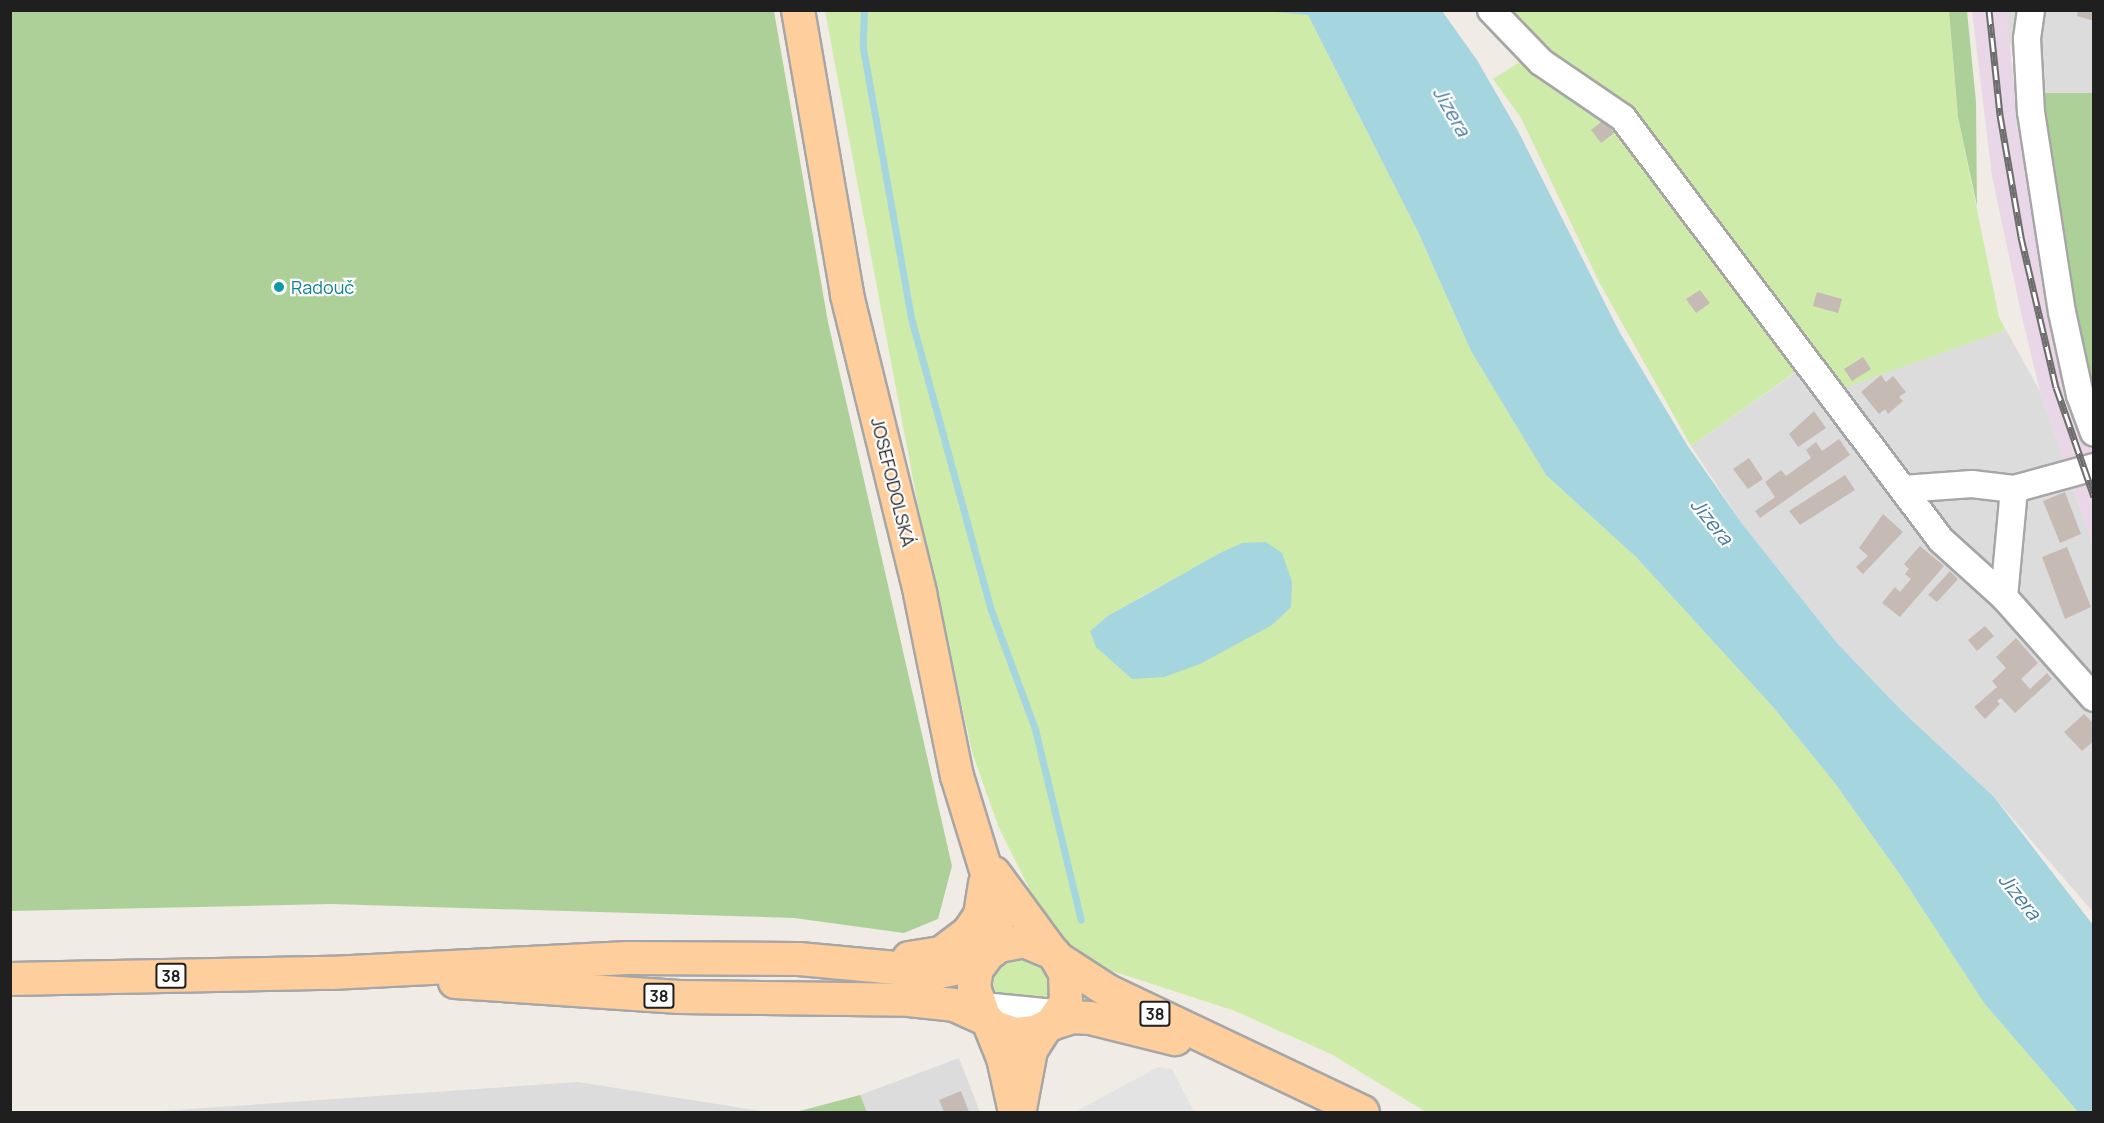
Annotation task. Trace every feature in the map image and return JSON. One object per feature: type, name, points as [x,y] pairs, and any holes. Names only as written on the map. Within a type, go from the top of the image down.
[{"type":"main road","name":"JOSEFODOLSKÁ","points":[[798,10],[847,295],[920,593],[957,776],[982,855],[997,920],[991,951]]},
{"type":"main road","points":[[982,855],[1056,956],[1068,987],[1053,1021],[1031,1050],[1020,1113]]},
{"type":"main road","points":[[789,958],[916,958],[947,950],[968,933],[980,915],[985,896],[982,855]]},
{"type":"main road","name":"38","points":[[10,978],[331,973],[552,960],[789,958],[939,972],[968,966],[1007,943],[1024,941],[1056,956],[1108,991],[1363,1113]]},
{"type":"main road","points":[[991,951],[975,976],[983,1015],[998,1041],[1015,1113]]},
{"type":"main road","name":"38","points":[[331,973],[633,995],[876,998],[939,1002],[983,1015],[1015,1034],[1072,1017],[1100,1019],[1257,1062]]},
{"type":"street","points":[[1491,10],[1541,62],[1623,118],[1941,540],[2004,597],[2094,698]]},
{"type":"street","points":[[2031,10],[2026,39],[2031,112],[2062,312],[2080,394],[2094,433]]},
{"type":"street","points":[[1903,489],[1972,484],[2014,489],[2094,467]]},
{"type":"street","points":[[2004,597],[2014,489]]},
{"type":"shaded area","points":[[1972,11],[2006,11],[2017,113],[2038,233],[2093,443],[2093,545],[2040,391],[2021,313],[1992,176]]},
{"type":"shaded area","points":[[2006,11],[2093,11],[2093,93],[2037,93],[2009,42]]},
{"type":"shaded area","points":[[2006,330],[2040,391],[2093,545],[2093,912],[1994,797],[1901,710],[1837,643],[1743,525],[1691,446],[1815,359],[1838,389]]},
{"type":"shaded area","points":[[959,1058],[980,1112],[867,1112],[860,1095]]},
{"type":"shaded area","points":[[1158,1067],[1172,1069],[1194,1112],[1075,1112]]},
{"type":"shaded area","points":[[578,1082],[767,1112],[147,1112]]},
{"type":"green space","points":[[1266,10],[1308,15],[1418,232],[1471,351],[1546,475],[1637,558],[1774,708],[1834,782],[1901,876],[1984,1003],[2078,1112],[1426,1112],[1331,1054],[1235,1011],[1106,969],[1073,949],[1038,906],[999,828],[973,755],[926,548],[825,11]],"holes":[[[1242,543],[1090,631],[1142,596]]]},
{"type":"green space","points":[[10,11],[774,11],[828,322],[952,866],[938,919],[904,933],[794,918],[331,904],[11,911]]},
{"type":"green space","points":[[1501,11],[1949,11],[1958,117],[1999,317],[2006,330],[1838,390],[1814,359],[1691,446],[1599,282],[1521,118],[1493,79],[1540,49]]},
{"type":"green space","points":[[1949,11],[1967,11],[1976,102],[1977,206],[1958,117]]},
{"type":"green space","points":[[2037,93],[2093,93],[2093,395],[2085,389]]},
{"type":"green space","points":[[1020,953],[1045,966],[1053,983],[1050,1002],[988,999],[986,981],[995,964]]},
{"type":"green space","points":[[860,1095],[867,1112],[796,1112]]},
{"type":"water","name":"Jizera","points":[[1266,11],[1442,11],[1477,60],[1518,131],[1620,333],[1687,445],[1743,525],[1837,643],[1901,710],[1994,797],[2093,925],[2093,1112],[2078,1112],[1984,1003],[1901,876],[1834,782],[1774,708],[1637,558],[1546,475],[1471,351],[1418,232],[1308,15]]},
{"type":"water","points":[[1266,542],[1282,553],[1292,582],[1291,607],[1272,625],[1200,664],[1164,677],[1132,679],[1096,647],[1090,631],[1108,616],[1220,553],[1242,543]]},
{"type":"building","points":[[2078,10],[2094,10],[2094,21],[2077,16]]},
{"type":"building","points":[[1604,120],[1614,133],[1601,143],[1591,130]]},
{"type":"building","points":[[1700,290],[1710,303],[1696,313],[1686,299]]},
{"type":"building","points":[[1817,292],[1842,299],[1838,313],[1813,306]]},
{"type":"building","points":[[1863,357],[1871,369],[1852,381],[1844,369]]},
{"type":"building","points":[[1881,375],[1886,382],[1893,376],[1906,392],[1899,397],[1903,401],[1888,414],[1885,409],[1879,414],[1861,392]]},
{"type":"building","points":[[1814,411],[1826,428],[1798,447],[1789,434]]},
{"type":"building","points":[[1839,439],[1850,455],[1760,518],[1755,511],[1775,497],[1765,482],[1781,470],[1786,476],[1811,458],[1806,450],[1816,442],[1822,451]]},
{"type":"building","points":[[1749,458],[1763,479],[1748,489],[1733,469]]},
{"type":"building","points":[[1845,475],[1855,490],[1800,525],[1789,511]]},
{"type":"building","points":[[2065,492],[2081,534],[2060,543],[2043,501]]},
{"type":"building","points":[[1883,514],[1903,532],[1863,574],[1856,567],[1868,556],[1859,548]]},
{"type":"building","points":[[1920,546],[1944,566],[1900,617],[1882,603],[1895,587],[1900,592],[1911,579],[1905,574],[1909,569],[1904,564]]},
{"type":"building","points":[[2067,547],[2091,607],[2065,619],[2042,557]]},
{"type":"building","points":[[1950,571],[1958,579],[1937,602],[1928,595]]},
{"type":"building","points":[[1985,626],[1994,636],[1977,651],[1968,640]]},
{"type":"building","points":[[2016,638],[2038,663],[2021,679],[2030,689],[2047,673],[2052,679],[2015,713],[2001,698],[1997,701],[2000,704],[1985,719],[1974,707],[1997,687],[1992,681],[2006,668],[1996,657]]},
{"type":"building","points":[[2084,714],[2094,724],[2094,741],[2082,751],[2064,732]]},
{"type":"building","points":[[961,1091],[969,1112],[944,1112],[939,1100]]},
{"type":"waterway","points":[[864,10],[863,48],[911,318],[991,610],[1035,729],[1081,920]]},
{"type":"railway","points":[[1989,10],[2000,115],[2021,237],[2056,387],[2094,497]]},
{"type":"place","name":"Radouč","points":[[279,287]]}]
